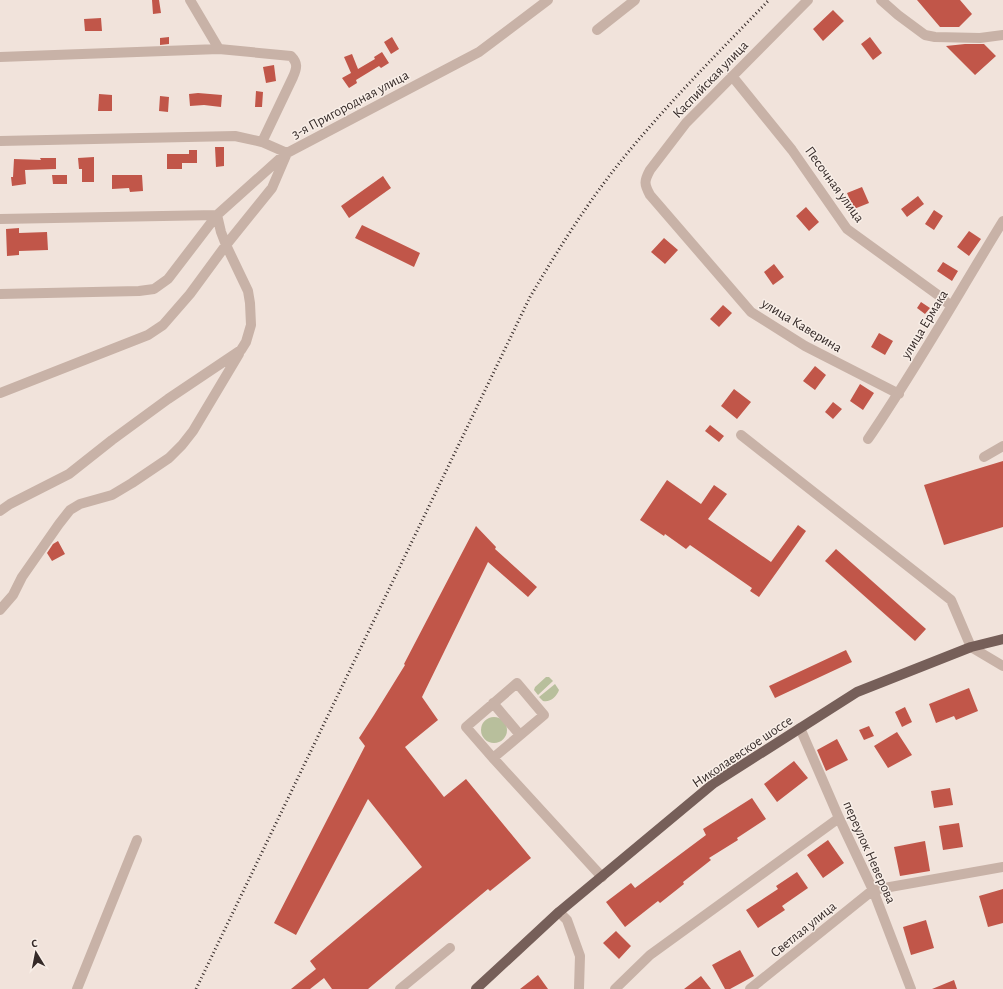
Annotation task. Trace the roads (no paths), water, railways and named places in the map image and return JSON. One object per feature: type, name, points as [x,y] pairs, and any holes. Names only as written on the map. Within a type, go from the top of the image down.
[{"type":"main road","name":"Николаевское шоссе","points":[[476,989],[559,912],[714,783],[857,692],[971,647],[1000,641]]},
{"type":"street","points":[[190,0],[219,49]]},
{"type":"street","name":"3-я Пригородная улица","points":[[0,141],[235,136],[262,142],[287,153],[479,52],[548,0]]},
{"type":"street","points":[[597,30],[635,0]]},
{"type":"street","name":"Каспийская улица","points":[[645,186],[646,178],[650,170],[686,123],[808,0]]},
{"type":"street","points":[[881,0],[925,35],[935,37],[980,38],[1003,35]]},
{"type":"street","points":[[0,57],[219,49],[290,56],[296,61],[297,68],[262,142]]},
{"type":"street","name":"Песочная улица","points":[[732,76],[792,150],[847,229],[951,306]]},
{"type":"street","points":[[0,294],[139,291],[154,289],[168,279],[217,215],[287,153]]},
{"type":"street","points":[[0,393],[148,335],[163,325],[186,299],[226,245],[272,188],[287,153]]},
{"type":"street","name":"улица Каверина","points":[[645,186],[650,195],[751,312],[805,346],[899,394]]},
{"type":"street","points":[[0,219],[217,215]]},
{"type":"street","points":[[0,610],[10,600],[22,577],[70,510],[80,504],[112,495],[169,458],[182,445],[193,431],[246,342],[251,325],[248,291],[226,245],[217,215]]},
{"type":"street","name":"улица Ермака","points":[[868,439],[899,394],[1003,221]]},
{"type":"street","points":[[0,511],[10,504],[69,474],[168,399],[241,350]]},
{"type":"street","points":[[740,435],[951,600],[971,647],[1003,666]]},
{"type":"street","points":[[984,457],[1003,446]]},
{"type":"street","points":[[492,758],[544,715],[517,683],[466,726],[492,758],[602,877]]},
{"type":"street","points":[[493,703],[520,735]]},
{"type":"street","name":"переулок Неверова","points":[[800,728],[839,818],[873,890],[911,989]]},
{"type":"street","points":[[615,989],[650,955],[839,818]]},
{"type":"street","points":[[77,989],[137,840]]},
{"type":"street","points":[[873,890],[1003,867]]},
{"type":"street","name":"Светлая улица","points":[[752,988],[873,890]]},
{"type":"street","points":[[559,912],[568,920],[580,956],[579,989]]},
{"type":"street","points":[[400,989],[450,948]]},
{"type":"railway","points":[[196,989],[530,297],[575,225],[625,156],[677,96],[769,0]]}]
